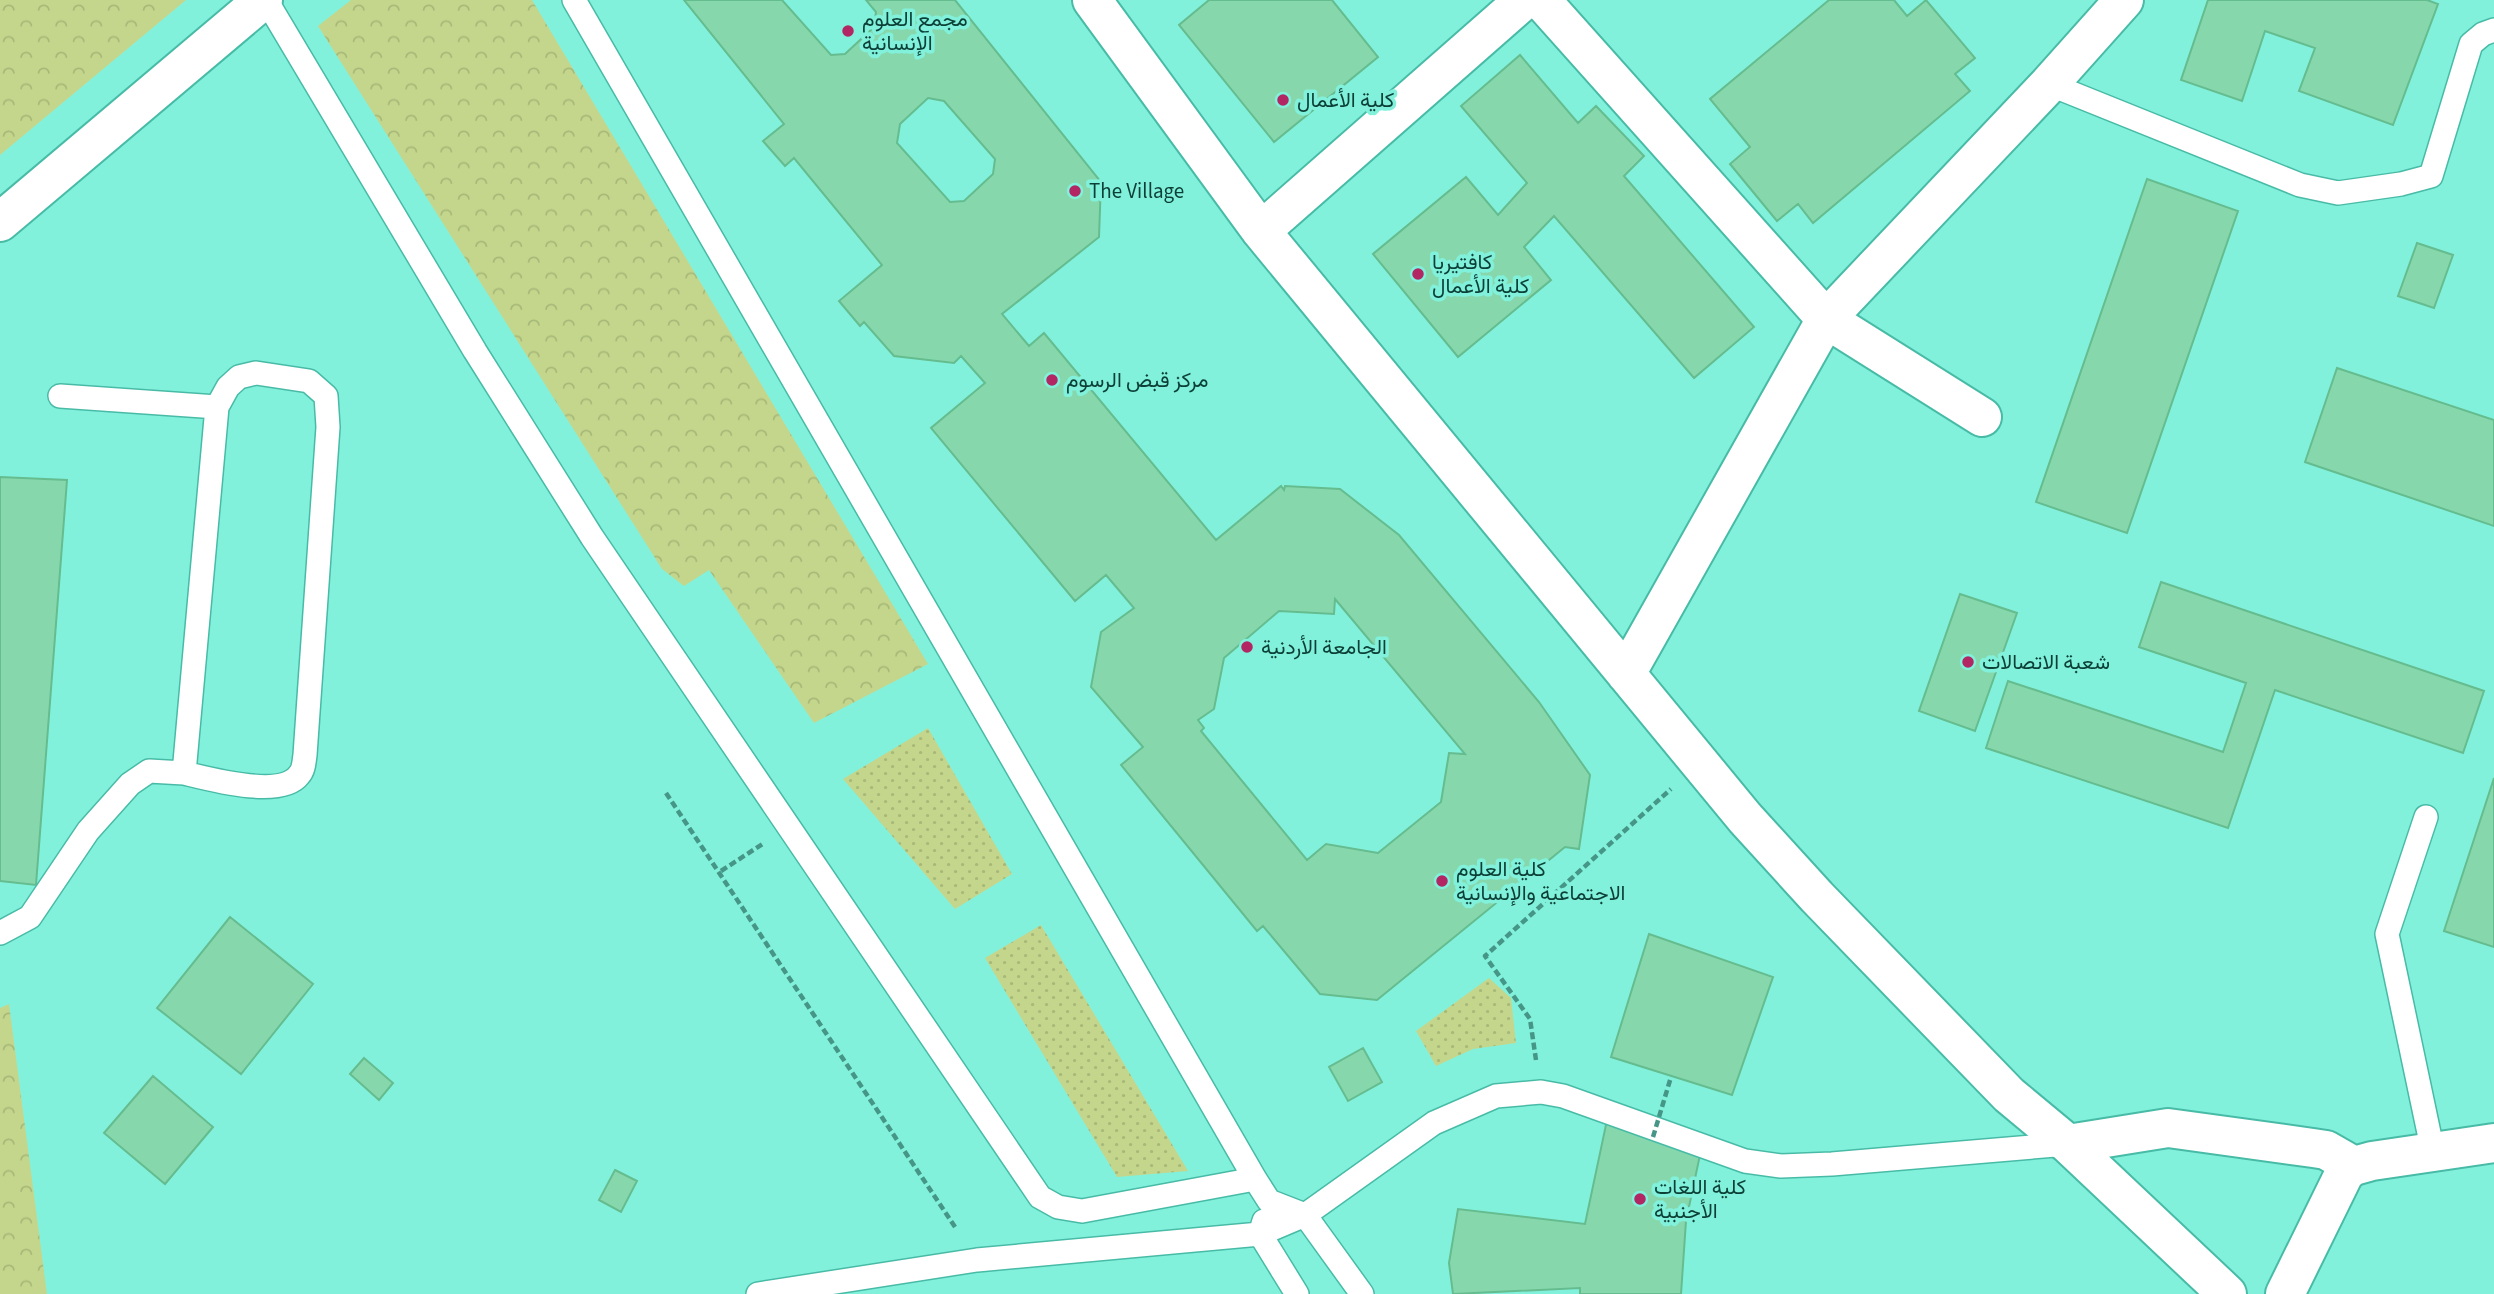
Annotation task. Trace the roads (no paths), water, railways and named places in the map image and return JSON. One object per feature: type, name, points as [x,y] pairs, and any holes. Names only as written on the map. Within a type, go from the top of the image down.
[{"type":"street","points":[[0,222],[265,0]]},
{"type":"street","points":[[1091,0],[1261,231],[1699,764],[1817,897],[2009,1095],[2068,1144],[2227,1294]]},
{"type":"street","points":[[1261,231],[1524,0]]},
{"type":"street","points":[[1541,0],[1826,319],[1982,417]]},
{"type":"street","points":[[1626,674],[1826,319],[2124,0]]},
{"type":"street","points":[[2068,1144],[2168,1128],[2326,1150],[2354,1166]]},
{"type":"street","points":[[2285,1294],[2345,1172],[2354,1166],[2494,1143]]},
{"type":"lane","points":[[265,0],[475,351],[592,537],[1034,1190],[1047,1202],[1071,1210],[1095,1210],[1255,1179]]},
{"type":"lane","points":[[575,0],[1255,1179],[1269,1201],[1305,1215],[1362,1294]]},
{"type":"lane","points":[[2049,83],[2300,185],[2339,192],[2401,184],[2431,176],[2471,44],[2483,33],[2494,30]]},
{"type":"lane","points":[[0,933],[30,917],[88,831],[130,783],[149,771],[184,773],[237,785],[273,786],[293,781],[302,773],[328,427],[326,396],[309,381],[256,373],[239,377],[228,387],[217,407],[184,773]]},
{"type":"lane","points":[[60,396],[217,407]]},
{"type":"lane","points":[[2427,817],[2386,934],[2432,1152]]},
{"type":"lane","points":[[758,1294],[977,1260],[1260,1234],[1305,1215],[1412,1138],[1446,1117],[1496,1096],[1541,1092],[1563,1096],[1745,1161],[1765,1164],[1832,1164],[2068,1144]]},
{"type":"lane","points":[[1269,1201],[1260,1234],[1297,1294]]},
{"type":"place","name":"مجمع العلوم الإنسانية","points":[[848,31]]},
{"type":"place","name":"كلية الأعمال","points":[[1283,100]]},
{"type":"place","name":"The Village","points":[[1075,191]]},
{"type":"place","name":"كافتيريا كلية الأعمال","points":[[1418,274]]},
{"type":"place","name":"مركز قبض الرسوم","points":[[1052,380]]},
{"type":"place","name":"الجامعة الأردنية","points":[[1247,647]]},
{"type":"place","name":"شعبة الاتصالات","points":[[1968,662]]},
{"type":"place","name":"كلية العلوم الاجتماعية والإنسانية","points":[[1442,881]]},
{"type":"place","name":"كلية اللغات الأجنبية","points":[[1640,1199]]}]
